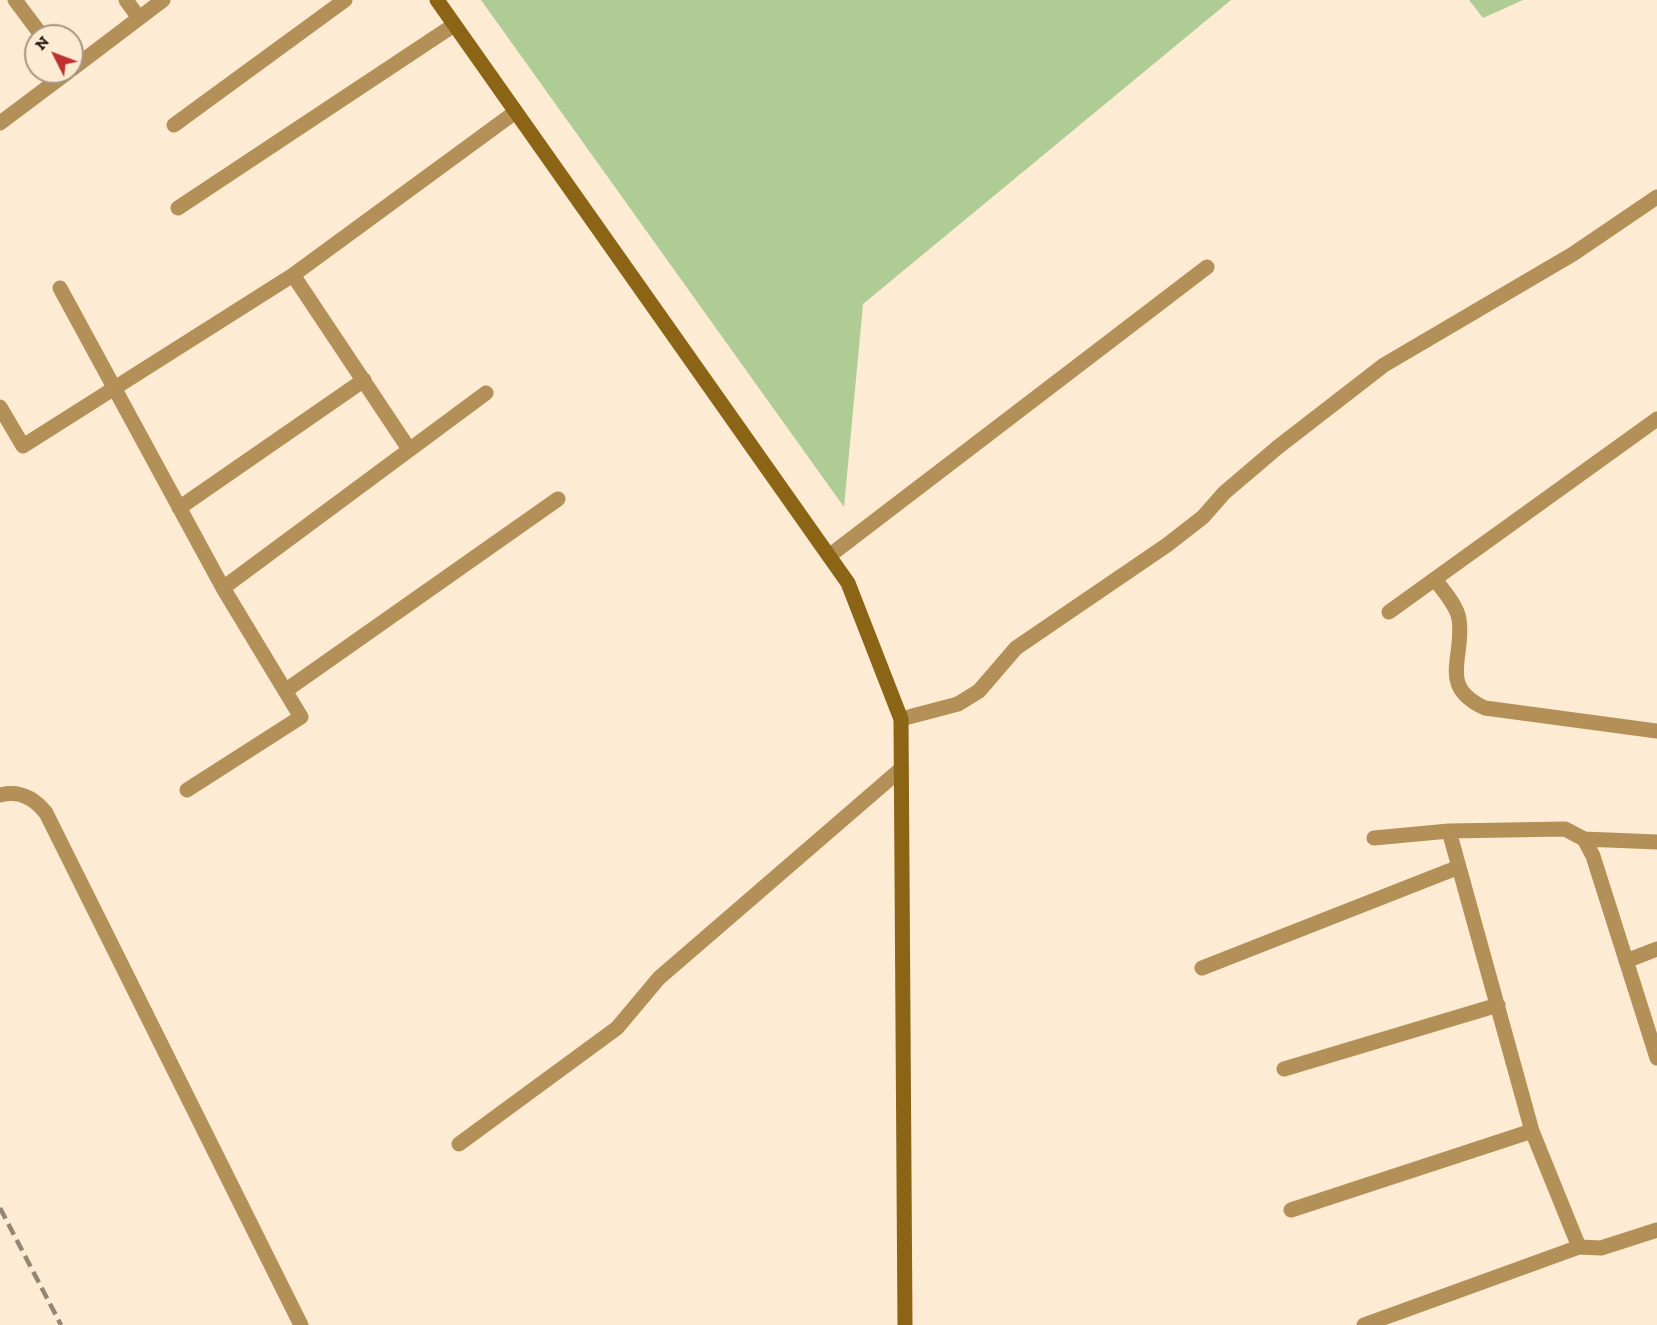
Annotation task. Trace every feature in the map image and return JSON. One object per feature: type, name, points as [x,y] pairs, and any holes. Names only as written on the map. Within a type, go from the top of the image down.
[{"type":"main road","points":[[437,0],[514,113],[848,583],[901,719],[904,1325]]},
{"type":"street","points":[[15,0],[33,24]]},
{"type":"street","points":[[126,0],[139,18]]},
{"type":"street","points":[[84,60],[163,0]]},
{"type":"street","points":[[174,125],[345,0]]},
{"type":"street","points":[[178,208],[454,25]]},
{"type":"street","points":[[0,123],[52,84]]},
{"type":"street","points":[[0,407],[22,446],[293,274],[514,113]]},
{"type":"street","points":[[901,719],[958,704],[979,691],[1016,648],[1167,545],[1203,517],[1224,493],[1278,447],[1384,365],[1544,273],[1657,197]]},
{"type":"street","points":[[829,556],[1207,267]]},
{"type":"street","points":[[293,274],[409,449]]},
{"type":"street","points":[[60,288],[223,588],[301,717],[187,790]]},
{"type":"street","points":[[179,508],[364,380]]},
{"type":"street","points":[[223,588],[486,393]]},
{"type":"street","points":[[1389,612],[1657,419]]},
{"type":"street","points":[[285,691],[558,499]]},
{"type":"street","points":[[1435,579],[1459,618],[1456,684],[1468,700],[1485,708],[1657,731]]},
{"type":"street","points":[[459,1144],[617,1028],[659,978],[901,769]]},
{"type":"street","points":[[0,795],[24,794],[38,802],[46,813],[301,1325]]},
{"type":"street","points":[[1374,838],[1449,831],[1565,829],[1584,839],[1657,842]]},
{"type":"street","points":[[1449,831],[1532,1131],[1579,1247]]},
{"type":"street","points":[[1584,839],[1593,856],[1657,1058]]},
{"type":"street","points":[[1202,968],[1459,867]]},
{"type":"street","points":[[1626,961],[1657,949]]},
{"type":"street","points":[[1284,1069],[1498,1005]]},
{"type":"street","points":[[1291,1209],[1532,1131]]},
{"type":"street","points":[[1364,1325],[1579,1247],[1601,1248],[1657,1230]]},
{"type":"green space","points":[[481,0],[1231,0],[863,304],[844,507]]},
{"type":"green space","points":[[1469,0],[1523,0],[1483,18]]},
{"type":"railway","points":[[0,1208],[61,1325]]}]
